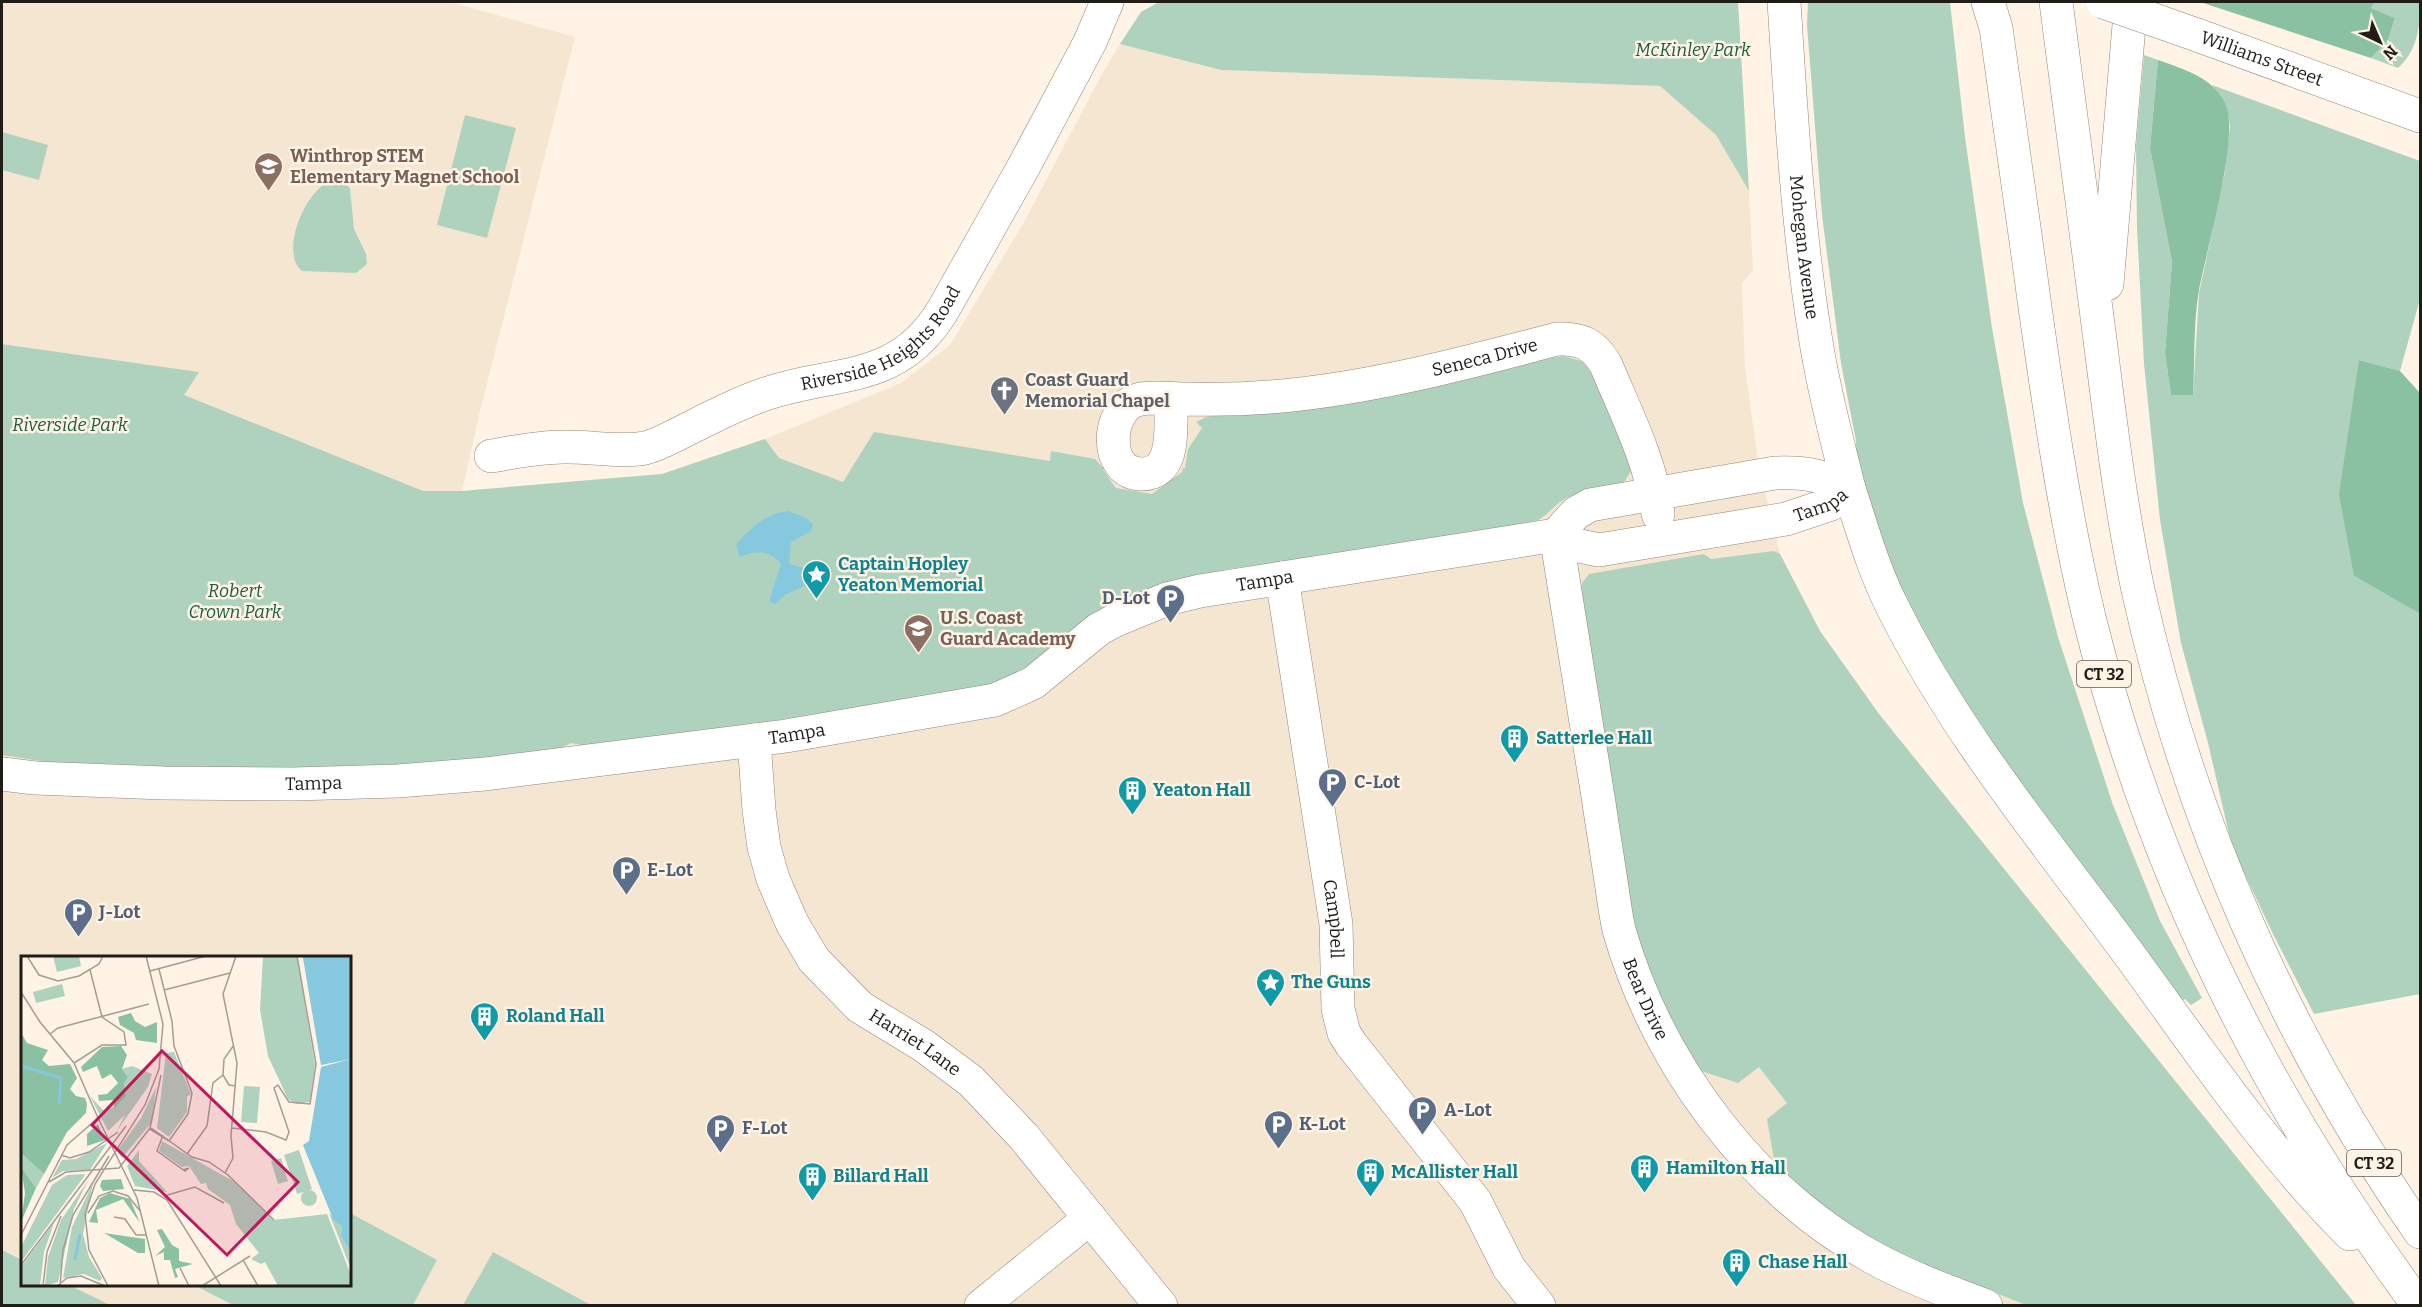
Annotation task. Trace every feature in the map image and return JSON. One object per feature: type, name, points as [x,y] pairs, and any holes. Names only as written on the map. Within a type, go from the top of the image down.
[{"type":"main road","name":"Riverside Heights Road","points":[[491,456],[563,447],[642,449],[758,396],[788,387],[861,373],[884,364],[906,351],[929,331],[943,310],[1024,166],[1096,29],[1107,2]]},
{"type":"main road","name":"Mohegan Avenue","points":[[1784,2],[1805,263],[1814,330],[1849,489],[1873,561],[1890,602],[1919,658],[1984,757],[2281,1159],[2312,1196],[2353,1237],[2387,1262]]},
{"type":"main road","name":"CT 32","points":[[2056,2],[2127,535],[2151,645],[2169,709],[2209,829],[2246,921],[2284,1003],[2331,1091],[2382,1175],[2421,1232]]},
{"type":"main road","name":"Williams Street","points":[[2103,2],[2421,117]]},
{"type":"main road","points":[[2102,357],[2117,150],[2131,2]]},
{"type":"main road","name":"CT 32","points":[[1993,10],[2044,376],[2063,488],[2089,615],[2126,750],[2184,901],[2251,1043],[2320,1162],[2387,1262],[2419,1305]]},
{"type":"main road","name":"Seneca Drive","points":[[1171,399],[1242,400],[1322,392],[1391,381],[1557,339],[1581,340],[1599,353],[1606,365],[1642,454],[1655,494],[1662,540]]},
{"type":"main road","name":"Tampa","points":[[2,774],[35,778],[164,783],[294,784],[398,781],[485,774],[754,740],[995,700],[1033,683],[1099,629],[1167,599],[1200,591],[1556,535],[1576,513],[1590,505],[1775,474],[1798,473],[1823,477],[1849,489],[1831,504],[1786,519],[1599,550],[1570,544],[1556,535]]},
{"type":"main road","name":"Bear Drive","points":[[1556,535],[1618,927],[1638,984],[1663,1038],[1687,1079],[1721,1126],[1773,1184],[1806,1212],[1872,1257],[1914,1278],[1986,1305]]},
{"type":"main road","name":"Campbell","points":[[1282,578],[1335,924],[1340,1024],[1350,1044],[1475,1201],[1509,1268],[1539,1305]]},
{"type":"main road","name":"Harriet Lane","points":[[754,740],[759,810],[767,857],[773,879],[792,923],[814,960],[860,1007],[924,1046],[971,1081],[1024,1137],[1161,1305]]},
{"type":"main road","points":[[981,1305],[1090,1218]]},
{"type":"shaded area","name":"U.S. Coast Guard Academy","points":[[2,2],[450,2],[575,37],[480,411],[462,491],[662,474],[765,439],[901,383],[950,345],[1023,224],[1120,44],[1221,70],[1660,86],[1716,135],[1749,191],[1753,270],[1742,284],[1745,367],[1758,462],[1780,554],[1820,631],[1879,714],[2356,1305],[2,1306],[2,612],[199,372],[2,344]]},
{"type":"green space","name":"McKinley Park","points":[[1159,2],[1738,2],[1749,191],[1716,135],[1660,86],[1221,70],[1120,44],[1141,12]]},
{"type":"green space","points":[[1808,2],[1950,2],[1965,137],[1992,328],[2023,503],[2058,637],[2113,805],[2160,921],[2202,998],[2191,1005],[2185,999],[2176,1004],[1962,714],[1880,564],[1854,456],[1856,441],[1841,363],[1822,215],[1807,25]]},
{"type":"green space","points":[[2200,2],[2375,2],[2371,8],[2395,18],[2388,40],[2371,58]]},
{"type":"green space","points":[[2375,2],[2420,2],[2414,46],[2398,68],[2371,58],[2388,40],[2395,18],[2371,8]]},
{"type":"green space","points":[[2144,55],[2158,60],[2150,148],[2172,262],[2165,353],[2171,395],[2193,395],[2199,293],[2225,172],[2230,126],[2226,105],[2212,85],[2420,161],[2420,299],[2400,371],[2359,360],[2354,576],[2420,614],[2420,994],[2314,1014],[2232,847],[2208,743],[2181,643],[2160,520],[2144,364],[2137,228],[2136,147]]},
{"type":"green space","points":[[2158,60],[2205,80],[2225,103],[2229,118],[2226,166],[2197,303],[2193,395],[2171,395],[2165,353],[2172,262],[2150,148]]},
{"type":"green space","points":[[465,115],[516,128],[487,238],[437,225]]},
{"type":"green space","points":[[2,132],[48,145],[39,180],[2,170]]},
{"type":"green space","points":[[339,178],[345,181],[350,189],[354,229],[366,254],[367,264],[356,273],[302,271],[295,262],[293,249],[300,219],[316,191],[327,182]]},
{"type":"green space","name":"Robert Crown Park","points":[[2,344],[199,372],[184,395],[423,491],[462,491],[662,474],[765,439],[779,458],[843,482],[874,432],[1050,461],[1051,451],[1095,459],[1116,488],[1152,494],[1185,468],[1188,449],[1202,428],[1196,422],[1206,417],[1563,356],[1581,361],[1592,371],[1629,458],[1631,471],[1623,484],[1577,494],[1559,502],[1536,521],[1353,552],[1228,569],[1168,582],[1116,604],[1020,671],[995,683],[969,690],[605,747],[571,743],[551,754],[315,773],[67,765],[2,755]]},
{"type":"green space","points":[[2359,360],[2400,371],[2420,393],[2420,614],[2354,576],[2339,494]]},
{"type":"green space","points":[[1774,551],[1780,554],[1820,631],[1879,714],[2356,1305],[2026,1305],[1910,1259],[1854,1229],[1820,1206],[1775,1165],[1767,1119],[1787,1103],[1759,1067],[1738,1083],[1698,1070],[1649,976],[1633,920],[1580,595],[1582,583],[1589,574],[1704,554],[1711,559]]},
{"type":"green space","points":[[351,1214],[437,1260],[413,1305],[233,1305],[196,1286],[351,1286]]},
{"type":"green space","points":[[2,1250],[21,1260],[21,1286],[71,1286],[110,1305],[2,1305]]},
{"type":"green space","points":[[493,1252],[591,1305],[463,1305]]},
{"type":"water","points":[[788,511],[806,518],[813,524],[811,531],[791,542],[789,564],[812,570],[815,578],[785,595],[775,604],[770,602],[781,563],[762,552],[740,557],[736,544],[765,519]]},
{"type":"place","name":"Winthrop STEM Elementary Magnet School","points":[[269,192]]},
{"type":"place","name":"Coast Guard Memorial Chapel","points":[[1004,416]]},
{"type":"place","name":"Captain Hopley Yeaton Memorial","points":[[817,600]]},
{"type":"place","name":"D-Lot","points":[[1171,624]]},
{"type":"place","name":"U.S. Coast Guard Academy","points":[[919,654]]},
{"type":"place","name":"Satterlee Hall","points":[[1515,764]]},
{"type":"place","name":"C-Lot","points":[[1333,808]]},
{"type":"place","name":"Yeaton Hall","points":[[1132,816]]},
{"type":"place","name":"E-Lot","points":[[626,896]]},
{"type":"place","name":"J-Lot","points":[[78,938]]},
{"type":"place","name":"The Guns","points":[[1270,1008]]},
{"type":"place","name":"Roland Hall","points":[[485,1042]]},
{"type":"place","name":"A-Lot","points":[[1423,1136]]},
{"type":"place","name":"K-Lot","points":[[1278,1150]]},
{"type":"place","name":"F-Lot","points":[[721,1154]]},
{"type":"place","name":"Hamilton Hall","points":[[1645,1194]]},
{"type":"place","name":"McAllister Hall","points":[[1370,1198]]},
{"type":"place","name":"Billard Hall","points":[[812,1202]]},
{"type":"place","name":"Chase Hall","points":[[1737,1288]]},
{"type":"park label","name":"Riverside Park","points":[[70,425]]}]
